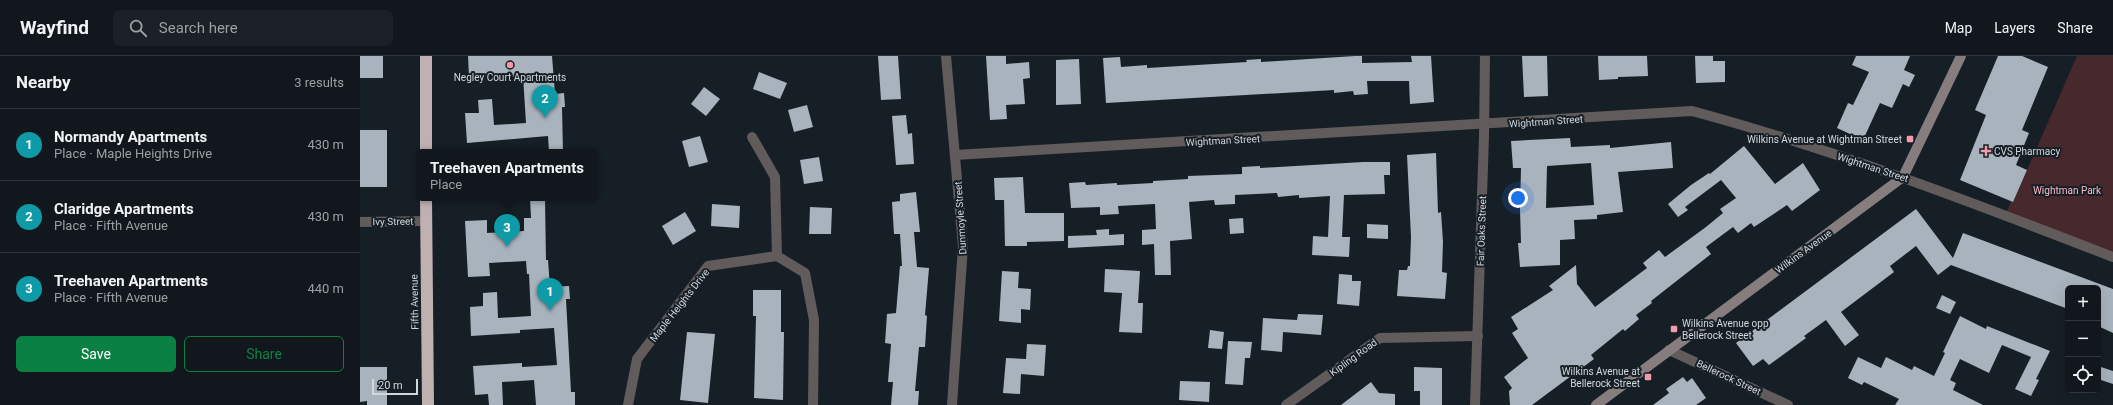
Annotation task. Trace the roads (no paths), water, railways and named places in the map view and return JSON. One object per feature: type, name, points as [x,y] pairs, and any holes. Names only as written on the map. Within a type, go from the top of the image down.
[{"type":"highway","points":[[426,56],[426,149]]},
{"type":"highway","name":"Fifth Avenue","points":[[426,201],[428,405]]},
{"type":"main road","name":"Wilkins Avenue","points":[[1596,405],[1903,177],[1961,56]]},
{"type":"street","name":"Dunmoyle Street","points":[[946,56],[963,246],[952,405]]},
{"type":"street","name":"Fair Oaks Street","points":[[1475,405],[1485,56]]},
{"type":"street","name":"Wightman Street","points":[[955,155],[1692,111],[1746,126],[1903,177],[2113,257]]},
{"type":"street","points":[[752,137],[775,177],[777,256],[805,273],[814,320],[813,405]]},
{"type":"street","name":"Ivy Street","points":[[360,222],[426,221]]},
{"type":"street","name":"Maple Heights Drive","points":[[628,405],[637,359],[708,266],[777,256]]},
{"type":"street","name":"Kipling Road","points":[[1286,405],[1380,338],[1478,336]]},
{"type":"street","name":"Bellerock Street","points":[[1669,350],[1788,405]]},
{"type":"place","name":"Negley Court Apartments","points":[[510,65]]},
{"type":"place","name":"Claridge Apartments","points":[[545,118]]},
{"type":"place","name":"Wilkins Avenue at Wightman Street","points":[[1910,139]]},
{"type":"place","name":"CVS Pharmacy","points":[[1986,151]]},
{"type":"place","name":"Treehaven Apartments","points":[[507,247]]},
{"type":"place","name":"Normandy Apartments","points":[[550,311]]},
{"type":"place","name":"Wilkins Avenue opp Bellerock Street","points":[[1674,329]]},
{"type":"place","name":"Wilkins Avenue at Bellerock Street","points":[[1648,377]]},
{"type":"park label","name":"Wightman Park","points":[[2067,190]]}]
